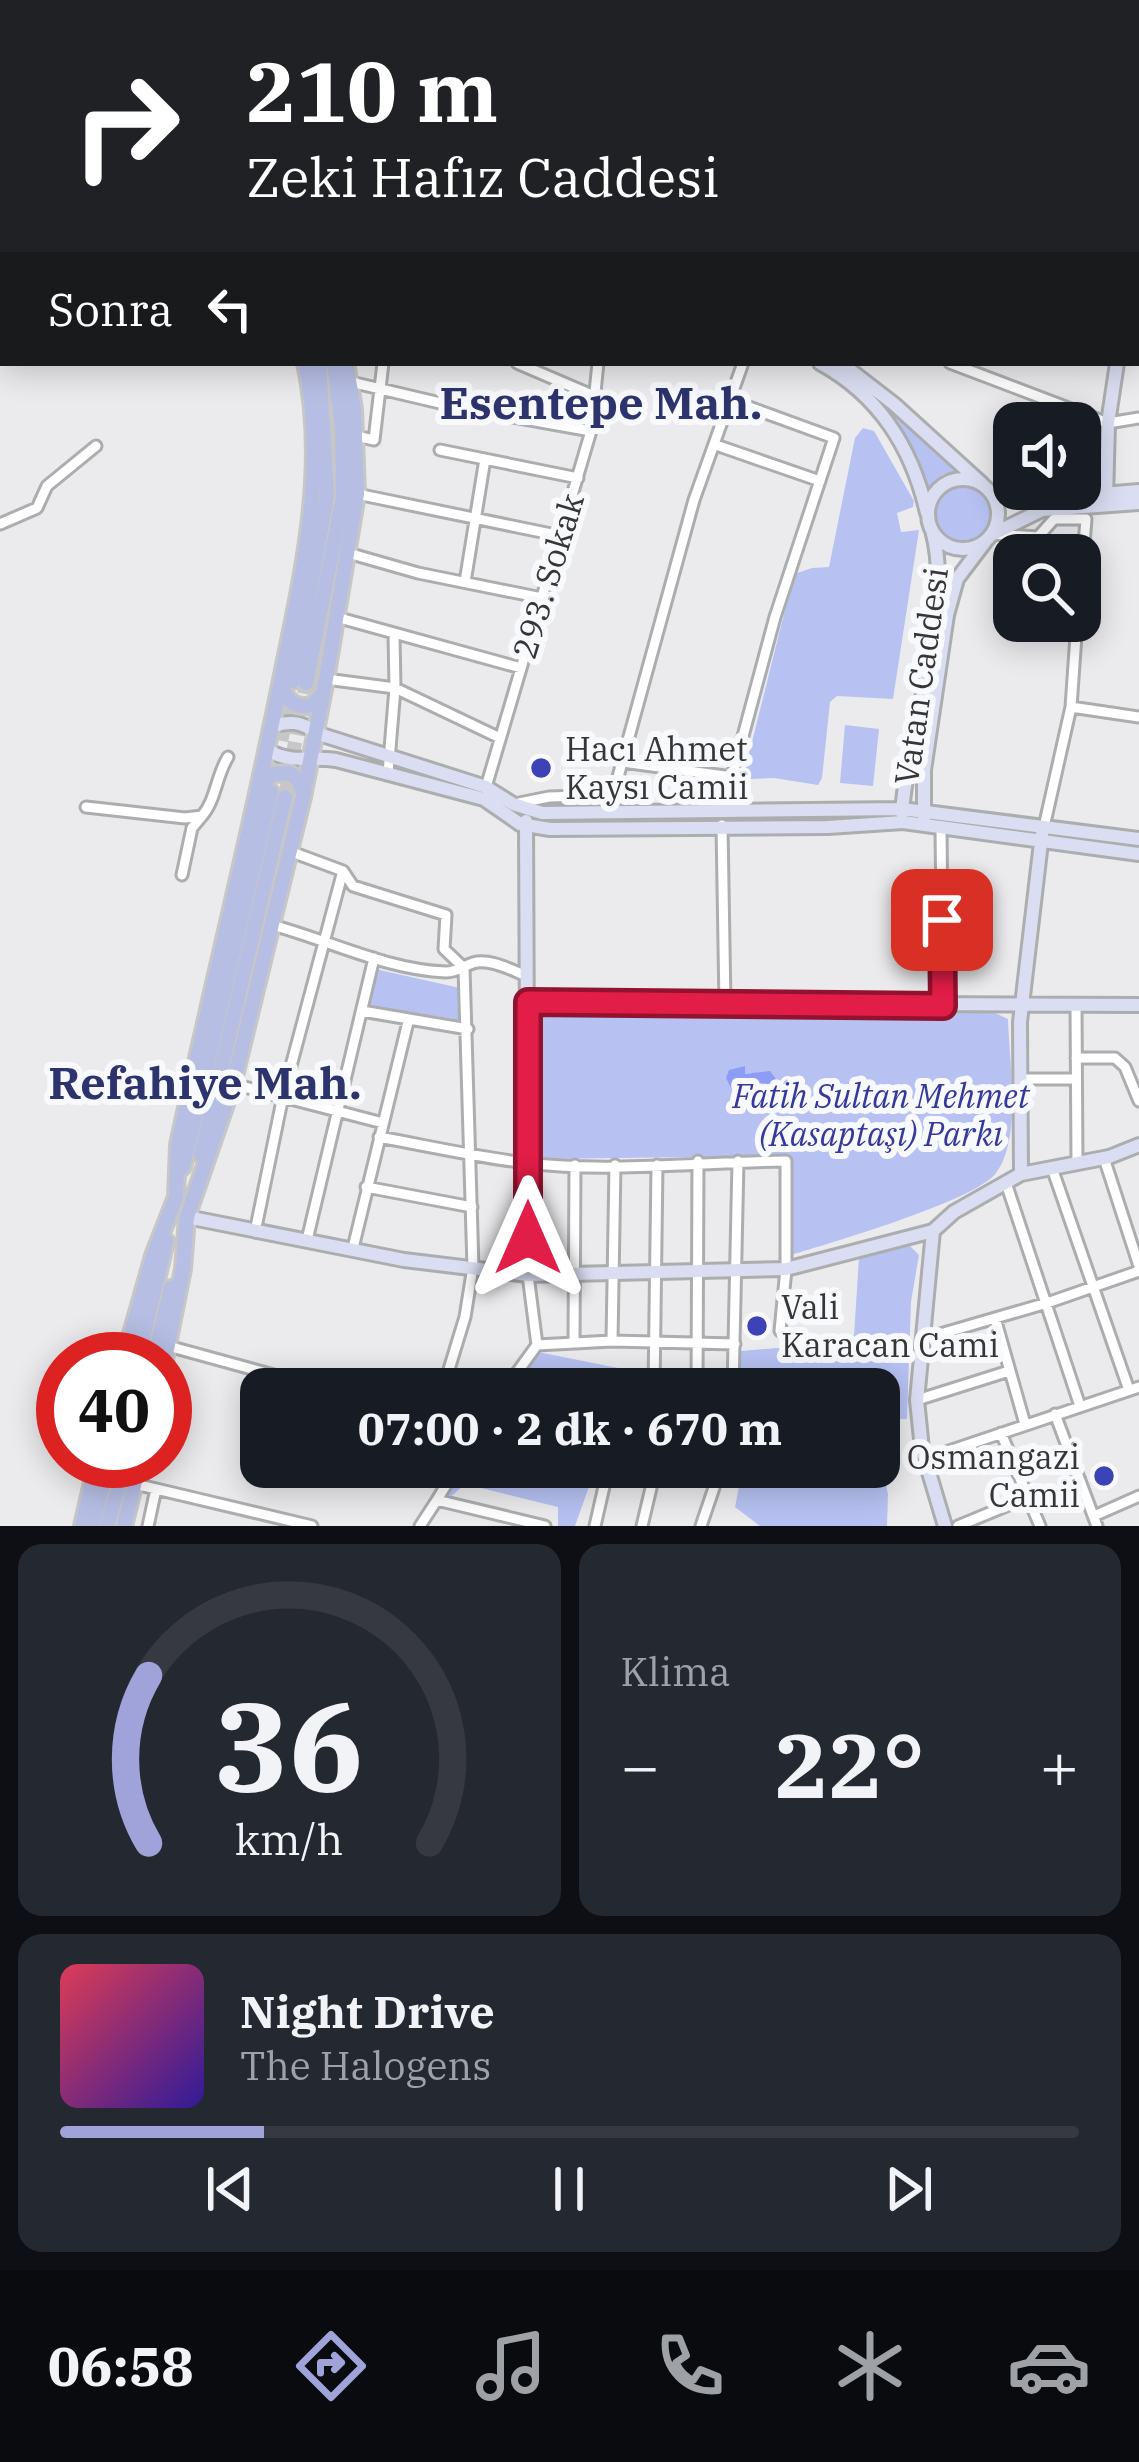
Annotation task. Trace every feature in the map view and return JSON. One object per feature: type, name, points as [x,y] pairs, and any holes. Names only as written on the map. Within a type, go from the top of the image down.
[{"type":"main road","points":[[293,681],[313,497],[305,366]]},
{"type":"main road","points":[[144,1332],[273,791],[268,750],[272,726],[293,681],[327,496],[319,366]]},
{"type":"main road","points":[[325,684],[319,699],[304,707],[286,699],[343,497],[334,366]]},
{"type":"main road","points":[[170,1332],[187,1217],[233,1084],[303,797],[325,684],[357,494],[356,436],[347,366]]},
{"type":"main road","points":[[1106,498],[1108,424],[1117,366]]},
{"type":"main road","points":[[844,367],[958,459],[987,490],[998,514],[988,538]]},
{"type":"main road","name":"Vatan Caddesi","points":[[844,367],[905,446],[940,559],[903,816]]},
{"type":"main road","points":[[993,491],[972,480],[951,481],[934,495],[930,523],[946,545],[966,549],[1042,510],[1139,491]]},
{"type":"main road","points":[[1101,498],[1139,503]]},
{"type":"main road","name":"Vatan Caddesi","points":[[924,819],[924,770],[947,615],[957,579],[988,538]]},
{"type":"main road","points":[[272,726],[289,721],[304,724],[316,733],[486,787],[542,812],[903,816],[1042,834],[1067,844],[1139,854]]},
{"type":"main road","points":[[268,750],[298,760],[311,756],[388,773],[484,799],[525,824],[550,829],[828,827],[903,816]]},
{"type":"main road","points":[[160,1332],[273,774],[289,773],[299,781],[303,797]]},
{"type":"main road","points":[[520,806],[525,824],[528,1275]]},
{"type":"main road","points":[[924,819],[941,829],[998,835],[1139,839]]},
{"type":"main road","points":[[1021,1174],[1022,1006],[1042,834]]},
{"type":"main road","points":[[998,835],[1028,846],[1039,857]]},
{"type":"main road","points":[[1039,857],[1049,848],[1067,844]]},
{"type":"main road","points":[[528,1002],[1139,1005]]},
{"type":"main road","points":[[187,1217],[404,1260],[528,1275],[786,1269],[932,1231],[954,1212],[1021,1174],[1104,1158],[1139,1145]]},
{"type":"main road","points":[[132,1332],[176,1197]]},
{"type":"main road","points":[[932,1231],[917,1400],[925,1460],[945,1526]]},
{"type":"main road","points":[[82,1526],[91,1488]]},
{"type":"main road","points":[[92,1526],[103,1488]]},
{"type":"main road","points":[[107,1526],[118,1488]]},
{"type":"main road","points":[[124,1526],[133,1488]]},
{"type":"street","points":[[356,436],[374,440],[382,366]]},
{"type":"street","points":[[525,366],[594,396]]},
{"type":"street","name":"293. Sokak","points":[[486,787],[591,431],[598,366]]},
{"type":"street","points":[[520,806],[549,797],[613,796],[694,500],[741,366]]},
{"type":"street","points":[[958,366],[1108,424],[1139,418]]},
{"type":"street","points":[[351,382],[591,431]]},
{"type":"street","points":[[623,762],[732,777],[775,617],[834,438],[730,400]]},
{"type":"street","points":[[0,524],[37,508],[46,486],[96,446]]},
{"type":"street","points":[[716,446],[820,481]]},
{"type":"street","points":[[440,450],[578,478]]},
{"type":"street","points":[[465,582],[485,459]]},
{"type":"street","points":[[357,494],[560,536]]},
{"type":"street","points":[[1041,534],[1054,519],[1087,519],[1086,534]]},
{"type":"street","points":[[988,538],[993,538]]},
{"type":"street","points":[[347,553],[542,598]]},
{"type":"street","points":[[336,617],[521,668]]},
{"type":"street","points":[[388,773],[394,634]]},
{"type":"street","points":[[1042,834],[1071,707],[1076,642]]},
{"type":"street","points":[[325,684],[395,688],[500,738]]},
{"type":"street","points":[[1071,707],[1139,717]]},
{"type":"street","points":[[182,875],[192,828],[209,808],[219,771],[228,758]]},
{"type":"street","points":[[86,807],[202,816]]},
{"type":"street","points":[[722,825],[725,1005]]},
{"type":"street","points":[[941,829],[943,1006]]},
{"type":"street","points":[[289,850],[343,871],[353,886],[446,915],[444,949],[464,968],[472,1267],[465,1317],[449,1368]]},
{"type":"street","points":[[255,1232],[283,1096],[343,871]]},
{"type":"street","points":[[272,925],[374,958],[449,972],[475,962],[494,964],[527,976]]},
{"type":"street","points":[[307,1240],[374,958]]},
{"type":"street","points":[[1076,1006],[1077,1163]]},
{"type":"street","points":[[362,1011],[468,1029]]},
{"type":"street","points":[[353,1248],[409,1022]]},
{"type":"street","points":[[1076,1058],[1115,1058],[1125,1067],[1139,1101]]},
{"type":"street","points":[[1020,1078],[1076,1079]]},
{"type":"street","points":[[233,1084],[383,1123]]},
{"type":"street","points":[[380,1136],[529,1163],[657,1166],[786,1161],[786,1269],[779,1331]]},
{"type":"street","points":[[923,1339],[1047,1303],[1139,1269],[1104,1158]]},
{"type":"street","points":[[697,1368],[698,1161]]},
{"type":"street","points":[[734,1368],[739,1161]]},
{"type":"street","points":[[574,1341],[575,1165]]},
{"type":"street","points":[[612,1341],[615,1165]]},
{"type":"street","points":[[654,1368],[657,1166]]},
{"type":"street","points":[[925,1460],[1134,1389],[1090,1288],[1052,1168]]},
{"type":"street","points":[[1006,1183],[1080,1406]]},
{"type":"street","points":[[366,1187],[472,1207]]},
{"type":"street","points":[[520,1368],[537,1345],[528,1275]]},
{"type":"street","points":[[995,1318],[1025,1424]]},
{"type":"street","points":[[537,1345],[574,1341],[735,1344]]},
{"type":"street","points":[[192,1359],[240,1369]]},
{"type":"street","points":[[917,1400],[1009,1371]]},
{"type":"street","points":[[1055,1414],[1096,1521],[1139,1496]]},
{"type":"street","points":[[1001,1433],[1040,1526]]},
{"type":"street","points":[[152,1488],[312,1526]]},
{"type":"street","points":[[420,1526],[444,1488]]},
{"type":"street","points":[[596,1526],[604,1488]]},
{"type":"street","points":[[642,1526],[651,1488]]},
{"type":"street","points":[[700,1526],[713,1488]]},
{"type":"street","points":[[148,1526],[156,1489]]},
{"type":"street","points":[[958,1526],[1028,1497]]},
{"type":"street","points":[[437,1500],[544,1526]]},
{"type":"green space","points":[[871,393],[961,470],[942,475],[926,493],[906,440]]},
{"type":"green space","points":[[863,428],[874,431],[914,501],[913,507],[897,513],[901,532],[919,530],[893,699],[837,696],[830,702],[818,785],[751,779],[744,774],[794,574],[829,567],[855,438]]},
{"type":"green space","points":[[963,485],[984,493],[992,514],[984,535],[963,543],[942,535],[934,514],[942,493]]},
{"type":"green space","points":[[845,725],[879,729],[873,786],[840,783]]},
{"type":"green space","points":[[375,969],[460,988],[460,1020],[367,1005]]},
{"type":"green space","name":"Fatih Sultan Mehmet (Kasaptaşı) Parkı","points":[[995,1013],[1008,1019],[1012,1099],[1009,1141],[996,1173],[961,1196],[837,1241],[791,1255],[788,1156],[536,1159],[537,1014]]},
{"type":"green space","points":[[908,1244],[919,1255],[911,1302],[907,1419],[900,1419],[900,1368],[740,1368],[741,1351],[789,1347],[828,1352],[854,1335],[859,1258]]},
{"type":"green space","points":[[533,1351],[618,1368],[523,1368]]},
{"type":"green space","points":[[481,1488],[589,1488],[575,1526],[558,1526],[558,1507]]},
{"type":"green space","points":[[739,1488],[887,1488],[888,1494],[887,1526],[760,1526],[735,1507]]},
{"type":"water","points":[[745,1066],[745,1074],[770,1071],[776,1079],[769,1084],[746,1081],[745,1089],[731,1088],[726,1078],[729,1070]]},
{"type":"tunnel","points":[[285,797],[306,683]]},
{"type":"tunnel","points":[[273,782],[291,692]]},
{"type":"place","name":"Hacı Ahmet Kaysı Camii","points":[[541,768]]},
{"type":"place","name":"Vali Karacan Cami","points":[[757,1326]]},
{"type":"place","name":"Osmangazi Camii","points":[[1104,1476]]},
{"type":"district","name":"Esentepe Mah.","points":[[601,403]]},
{"type":"district","name":"Refahiye Mah.","points":[[205,1083]]},
{"type":"route","points":[[528,1238],[528,1002],[943,1006],[942,920]]}]
